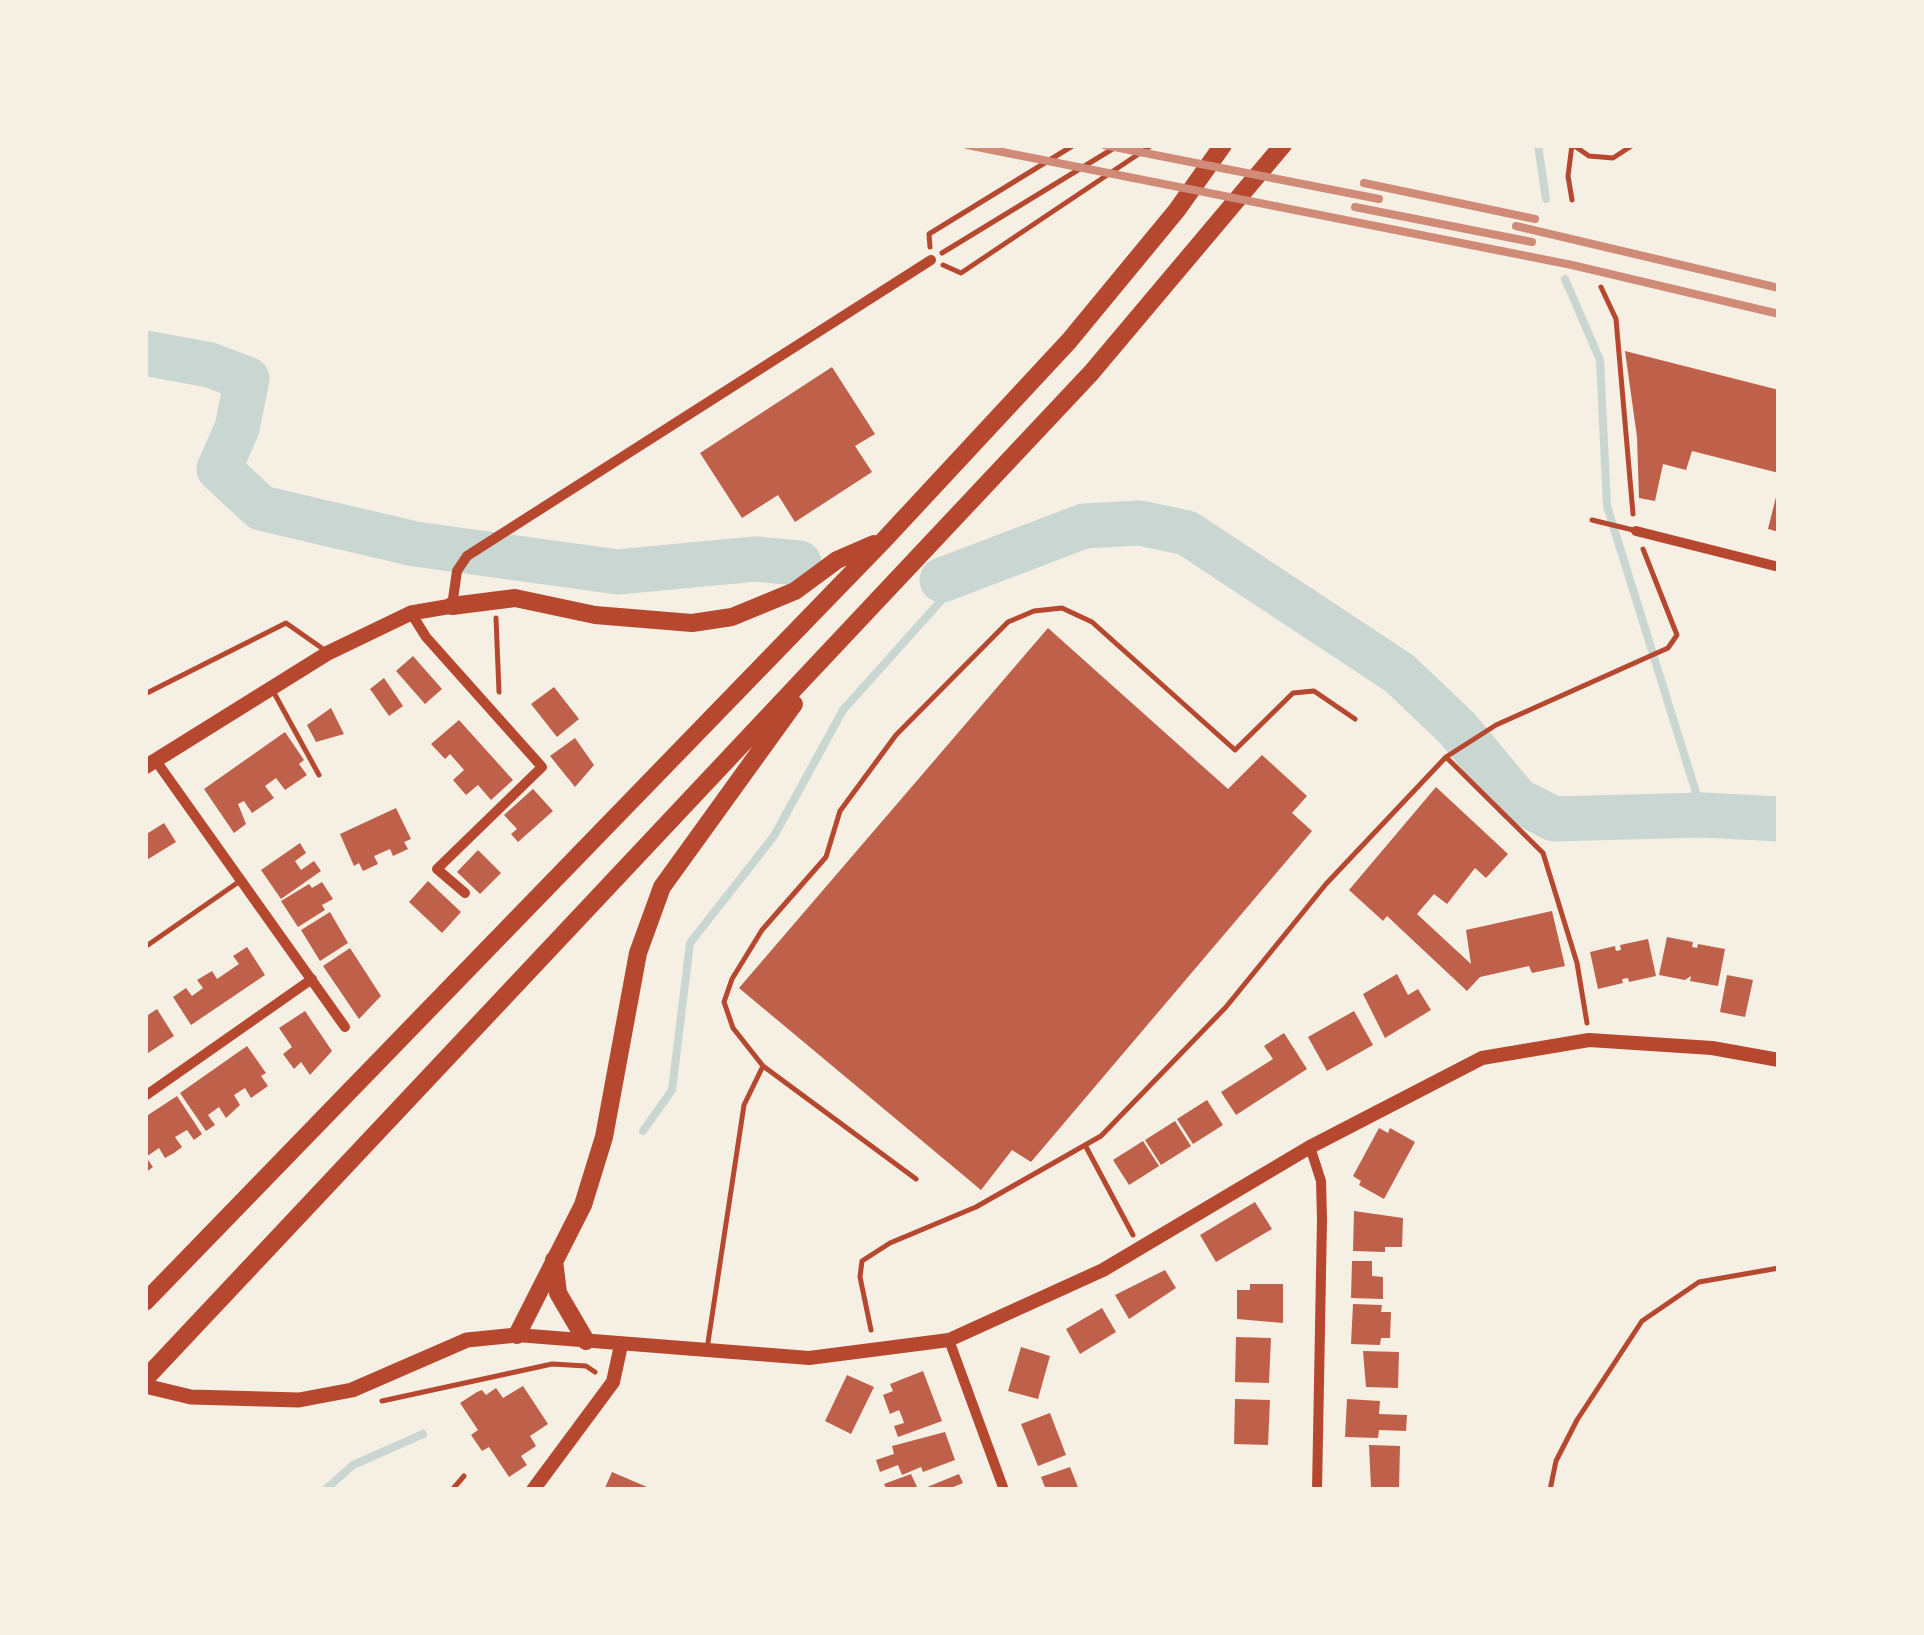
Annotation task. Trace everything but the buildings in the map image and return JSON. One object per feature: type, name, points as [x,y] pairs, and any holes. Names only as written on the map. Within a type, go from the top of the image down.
[{"type":"highway","points":[[145,1302],[884,540],[1069,341],[1177,210],[1223,145]]},
{"type":"highway","points":[[145,1383],[1091,373],[1283,145]]},
{"type":"highway","points":[[452,606],[514,598],[652,623],[732,617],[795,591],[837,560],[884,540]]},
{"type":"highway","points":[[518,1334],[583,1204],[604,1136],[638,953],[662,886],[842,639]]},
{"type":"highway","points":[[554,1260],[558,1293],[586,1340]]},
{"type":"main road","points":[[150,764],[328,653],[411,614],[452,606]]},
{"type":"main road","points":[[145,1383],[190,1397],[299,1400],[334,1393],[467,1340],[518,1334]]},
{"type":"street","points":[[452,606],[457,572],[466,556],[931,260]]},
{"type":"street","points":[[1636,531],[1779,567]]},
{"type":"street","points":[[411,614],[542,767],[437,869],[465,893]]},
{"type":"street","points":[[150,764],[345,1027]]},
{"type":"street","points":[[145,1096],[312,979]]},
{"type":"street","points":[[518,1334],[809,1358],[948,1340],[1103,1270],[1310,1146],[1482,1058],[1590,1040],[1712,1048],[1779,1060]]},
{"type":"street","points":[[1310,1146],[1321,1181],[1322,1220],[1318,1490]]},
{"type":"street","points":[[948,1340],[1004,1490]]},
{"type":"street","points":[[533,1490],[613,1382],[621,1344]]},
{"type":"lane","points":[[1592,520],[1636,531]]},
{"type":"lane","points":[[916,1179],[764,1066],[728,1015],[724,1002],[732,979],[762,930],[826,856],[840,811],[896,736],[1008,622],[1034,611],[1062,608],[1092,622],[1236,750],[1293,693],[1314,690],[1355,719]]},
{"type":"lane","points":[[145,694],[286,623],[328,653]]},
{"type":"lane","points":[[271,688],[319,775]]},
{"type":"lane","points":[[145,947],[240,881]]},
{"type":"lane","points":[[707,1352],[744,1104],[764,1066]]},
{"type":"lane","points":[[1550,1490],[1556,1461],[1577,1420],[1642,1321],[1698,1282],[1779,1268]]},
{"type":"lane","points":[[452,1490],[464,1476]]},
{"type":"path","points":[[931,260],[928,234],[1074,145]]},
{"type":"path","points":[[931,260],[1119,145]]},
{"type":"path","points":[[931,260],[961,273],[1152,145]]},
{"type":"path","points":[[1572,200],[1568,176],[1572,145],[1589,156],[1613,158],[1633,145]]},
{"type":"path","points":[[878,1352],[866,1308],[862,1261],[890,1242],[976,1206],[1101,1136],[1226,1007],[1326,884],[1446,757],[1496,725],[1668,648],[1677,634],[1636,531],[1616,319],[1601,287]]},
{"type":"path","points":[[494,599],[497,714]]},
{"type":"path","points":[[1446,757],[1544,854],[1577,963],[1590,1040]]},
{"type":"path","points":[[1085,1145],[1140,1248]]},
{"type":"path","points":[[367,1404],[552,1364],[586,1366],[613,1382]]},
{"type":"waterway","points":[[1538,145],[1546,199]]},
{"type":"waterway","points":[[1565,279],[1600,360],[1607,506],[1703,815]]},
{"type":"waterway","points":[[145,353],[210,365],[247,379],[237,428],[219,469],[261,508],[415,544],[618,572],[755,559],[799,563]]},
{"type":"waterway","points":[[942,580],[1084,526],[1140,523],[1187,533],[1399,673],[1457,728],[1517,800],[1554,819],[1703,815],[1779,819]]},
{"type":"waterway","points":[[643,1131],[672,1090],[690,943],[774,836],[843,710],[964,575]]},
{"type":"waterway","points":[[325,1490],[353,1465],[423,1434]]},
{"type":"railway","points":[[967,145],[1572,265],[1779,314]]},
{"type":"railway","points":[[1104,145],[1379,199]]},
{"type":"railway","points":[[1364,183],[1535,219]]},
{"type":"railway","points":[[1355,207],[1532,242]]},
{"type":"railway","points":[[1516,226],[1779,288]]}]
